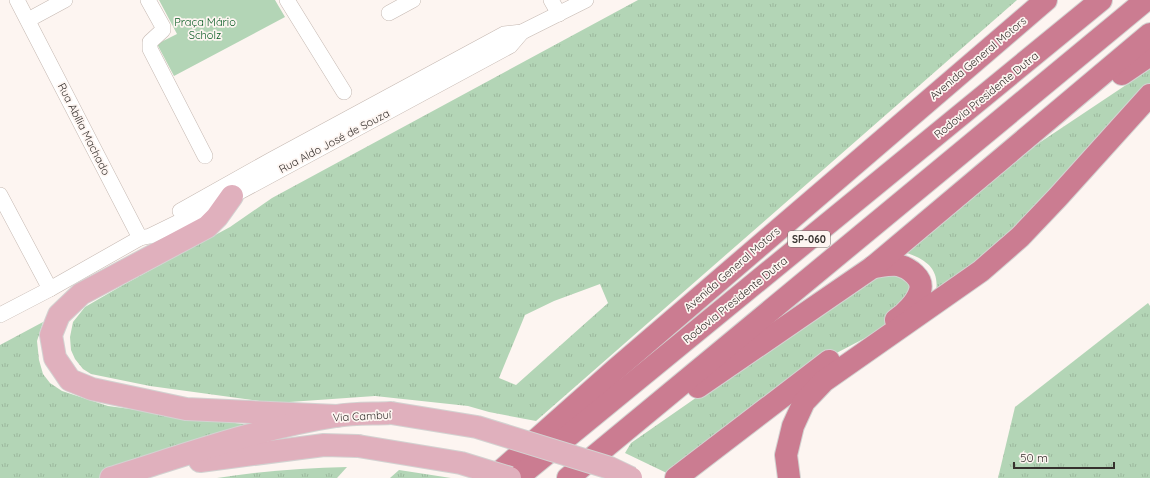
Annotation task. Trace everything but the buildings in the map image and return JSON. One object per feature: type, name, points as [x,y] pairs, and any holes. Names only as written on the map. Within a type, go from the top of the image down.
[{"type":"highway","name":"Avenida General Motors","points":[[493,478],[616,369],[1046,0]]},
{"type":"highway","name":"Rodovia Presidente Dutra","points":[[517,478],[1101,0]]},
{"type":"highway","name":"SP-060","points":[[569,478],[1146,0]]},
{"type":"highway","points":[[569,478],[663,411],[873,267],[1150,34]]},
{"type":"highway","points":[[1018,144],[1150,55]]},
{"type":"highway","points":[[789,478],[786,455],[793,426],[804,402],[824,381],[982,271],[1031,226],[1150,95]]},
{"type":"highway","points":[[676,478],[831,359],[903,316],[915,301],[921,290],[918,278],[909,269],[897,265],[873,267]]},
{"type":"main road","points":[[232,196],[217,217],[207,227],[81,294],[59,315],[51,335],[55,358],[70,380],[92,389],[186,409],[337,416]]},
{"type":"main road","name":"Via Cambuí","points":[[111,478],[228,441],[274,429],[337,416],[391,413],[477,427],[610,468],[631,478]]},
{"type":"main road","name":"Via Cambuí","points":[[139,469],[253,453],[324,445],[358,446],[461,463],[510,478]]},
{"type":"street","name":"Rua Abília Machado","points":[[16,0],[28,20],[140,238]]},
{"type":"street","points":[[28,20],[65,0]]},
{"type":"street","points":[[148,0],[163,27],[163,30],[150,42],[150,49],[205,156]]},
{"type":"street","points":[[287,0],[344,92]]},
{"type":"street","points":[[389,13],[413,0]]},
{"type":"street","points":[[551,0],[559,14]]},
{"type":"street","name":"Rua Aldo José de Souza","points":[[140,238],[145,230],[278,156],[504,34],[522,32],[586,0]]},
{"type":"street","name":"Rua Aldo José de Souza","points":[[0,315],[140,238],[150,236],[232,196],[510,46],[522,32]]},
{"type":"street","points":[[0,195],[50,288]]},
{"type":"green space","name":"Praça Mário Scholz","points":[[159,0],[275,0],[285,17],[174,76],[157,44],[177,34]]},
{"type":"green space","points":[[638,0],[1017,0],[536,421],[489,412],[468,406],[375,396],[275,403],[150,386],[91,374],[83,369],[75,359],[71,350],[70,337],[73,322],[85,307],[230,227],[272,198]],"holes":[[[600,284],[608,303],[516,385],[499,378],[525,315],[554,301]]]},
{"type":"green space","points":[[1150,69],[1150,92],[1052,201],[935,297],[936,281],[935,274],[932,269],[922,260],[907,253],[998,175],[1039,143]]},
{"type":"green space","points":[[873,267],[918,278],[903,316],[825,359],[673,476],[625,453],[631,443],[769,347]]},
{"type":"green space","points":[[1148,303],[1150,306],[1150,478],[998,478],[1015,407]]},
{"type":"green space","points":[[43,322],[37,341],[39,360],[43,374],[50,383],[62,391],[108,406],[250,425],[99,478],[0,478],[0,345]]},
{"type":"green space","points":[[347,467],[337,478],[217,478],[282,470]]},
{"type":"green space","points":[[399,470],[451,478],[390,478]]}]
